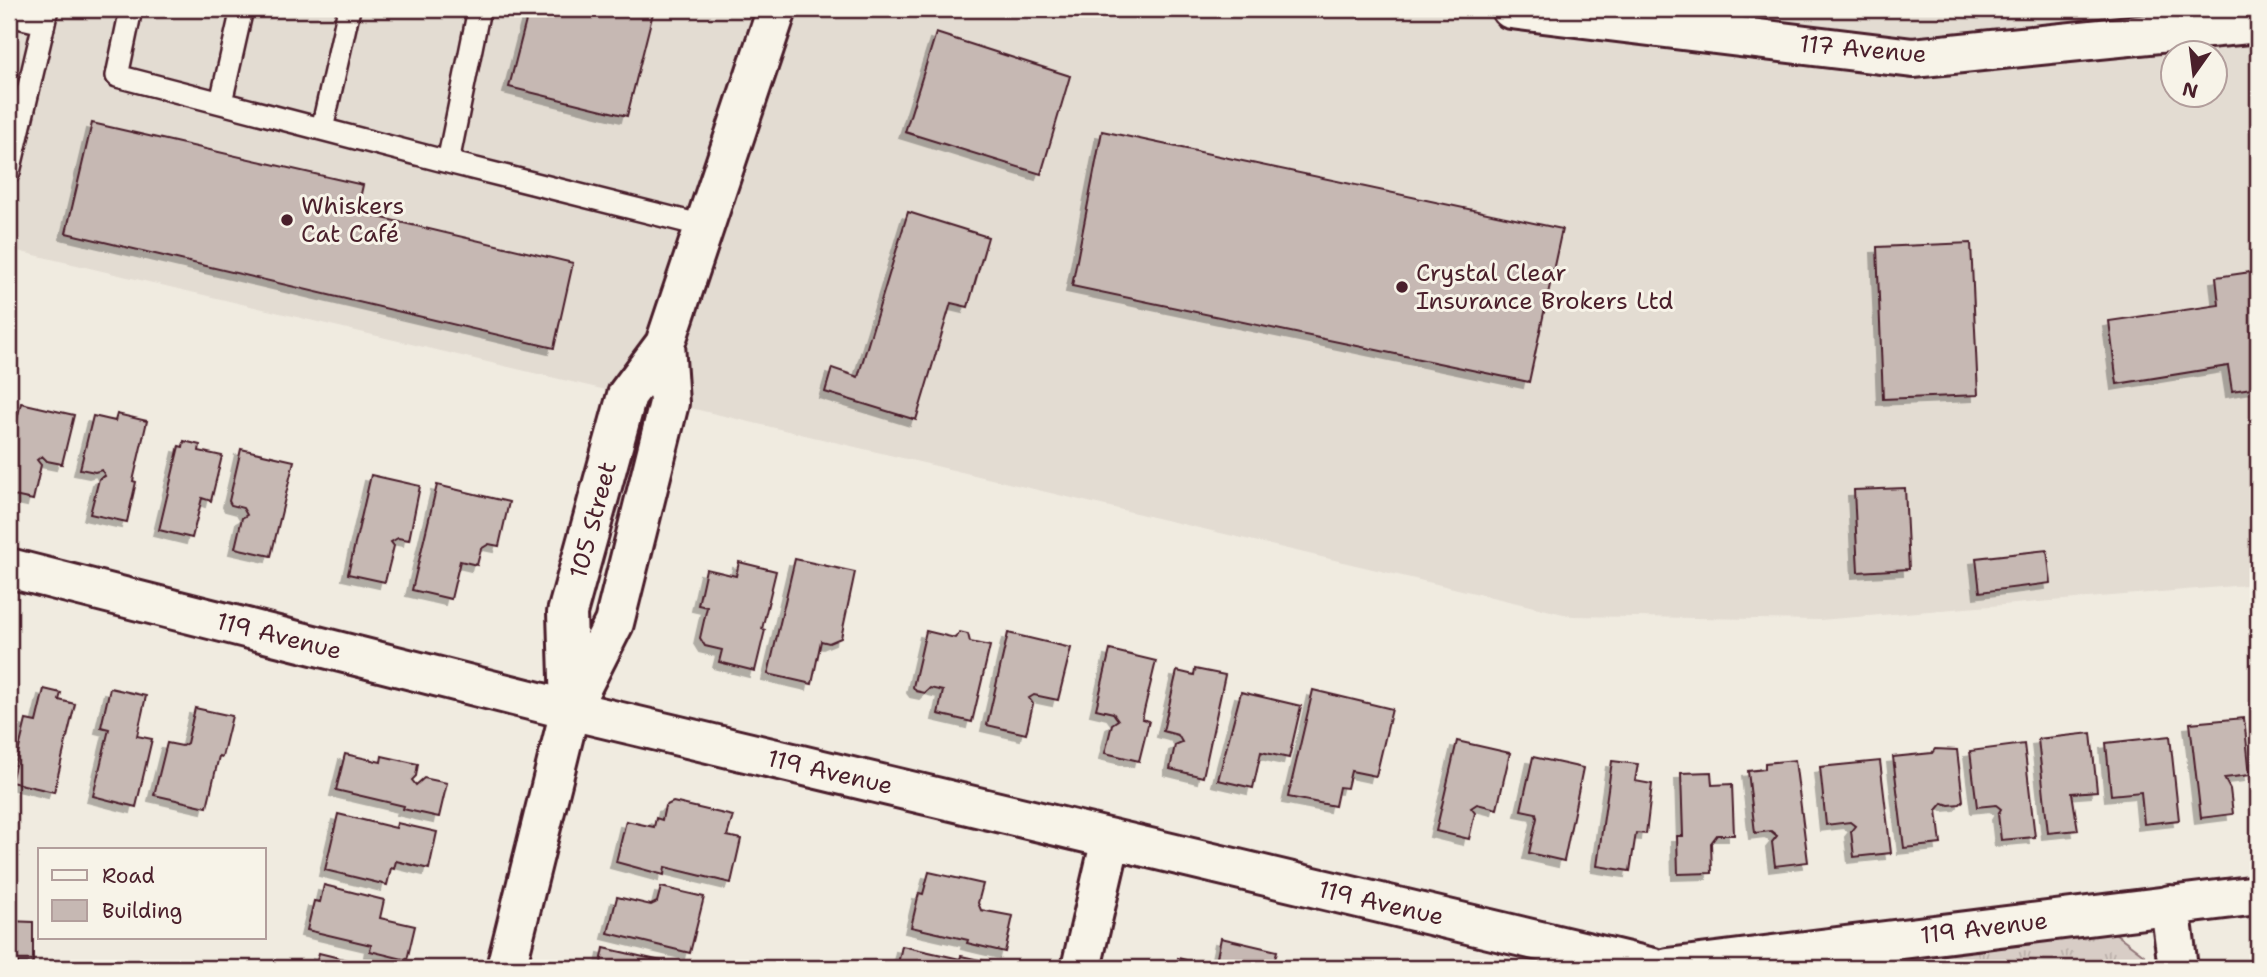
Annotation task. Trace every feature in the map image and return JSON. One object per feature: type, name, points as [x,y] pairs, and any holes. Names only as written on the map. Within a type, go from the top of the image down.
[{"type":"street","name":"105 Street","points":[[506,968],[570,710],[567,613],[627,395],[665,344],[777,9]]},
{"type":"street","name":"117 Avenue","points":[[1511,9],[1913,58],[2258,23]]},
{"type":"street","name":"119 Avenue","points":[[9,568],[570,710],[1653,968]]},
{"type":"street","points":[[1081,968],[1111,839]]},
{"type":"street","name":"119 Avenue","points":[[1668,968],[2258,895]]},
{"type":"street","points":[[2170,905],[2178,968]]},
{"type":"lane","points":[[131,9],[117,76],[704,226]]},
{"type":"lane","points":[[221,102],[242,9]]},
{"type":"lane","points":[[322,129],[349,9]]},
{"type":"lane","points":[[447,162],[479,9]]},
{"type":"lane","points":[[9,15],[46,16],[9,172]]},
{"type":"shaded area","points":[[9,9],[2258,9],[2258,584],[1820,620],[1572,616],[669,403],[665,345],[627,395],[9,249]]},
{"type":"green space","points":[[2111,930],[2144,955],[2146,968],[1760,968]]},
{"type":"building","points":[[529,9],[654,9],[627,116],[509,87]]},
{"type":"building","points":[[936,33],[1070,76],[1041,174],[905,132]]},
{"type":"building","points":[[92,123],[363,185],[357,212],[573,263],[554,348],[66,233]]},
{"type":"building","points":[[1102,131],[1562,229],[1529,382],[1072,286]]},
{"type":"building","points":[[908,212],[988,237],[968,307],[951,303],[916,420],[825,392],[832,368],[858,377]]},
{"type":"building","points":[[1971,243],[1978,395],[1883,399],[1877,247]]},
{"type":"building","points":[[2258,271],[2258,387],[2232,391],[2228,366],[2117,384],[2109,321],[2219,305],[2216,277]]},
{"type":"building","points":[[21,403],[74,415],[62,464],[47,461],[42,456],[37,460],[41,465],[33,500],[9,495],[9,452]]},
{"type":"building","points":[[117,414],[147,421],[127,522],[90,514],[99,479],[105,476],[102,470],[95,472],[80,469],[93,416],[115,421]]},
{"type":"building","points":[[184,441],[200,445],[199,451],[222,456],[211,501],[202,498],[192,538],[159,530],[179,446],[183,447]]},
{"type":"building","points":[[241,449],[294,461],[271,556],[235,548],[242,518],[247,515],[243,508],[231,505],[229,501]]},
{"type":"building","points":[[371,475],[420,486],[409,540],[398,538],[391,542],[394,546],[385,582],[348,574]]},
{"type":"building","points":[[437,485],[509,502],[499,546],[489,544],[481,549],[477,565],[460,561],[451,599],[412,590]]},
{"type":"building","points":[[1905,488],[1909,569],[1858,572],[1854,490]]},
{"type":"building","points":[[2047,550],[2051,583],[1980,592],[1976,558]]},
{"type":"building","points":[[795,559],[855,572],[841,638],[829,643],[821,641],[812,684],[768,674]]},
{"type":"building","points":[[739,562],[776,571],[755,671],[719,662],[722,650],[705,646],[700,638],[707,607],[698,605],[706,569],[736,576]]},
{"type":"building","points":[[926,631],[955,638],[960,632],[968,634],[970,642],[990,646],[972,722],[938,714],[943,691],[930,688],[925,693],[916,691],[913,687]]},
{"type":"building","points":[[1008,633],[1071,648],[1058,700],[1034,695],[1029,698],[1033,704],[1026,734],[987,725]]},
{"type":"building","points":[[1110,650],[1156,661],[1142,719],[1149,721],[1139,761],[1105,753],[1112,724],[1118,720],[1113,713],[1096,709]]},
{"type":"building","points":[[1195,669],[1225,675],[1203,777],[1170,769],[1175,745],[1182,742],[1178,735],[1163,731],[1177,671],[1194,675]]},
{"type":"building","points":[[110,688],[146,696],[137,736],[152,739],[136,807],[93,796],[109,729],[101,727]]},
{"type":"building","points":[[44,689],[61,693],[59,700],[75,704],[54,792],[11,782],[26,720],[36,722]]},
{"type":"building","points":[[1313,690],[1392,709],[1376,776],[1351,771],[1347,788],[1339,787],[1335,806],[1288,797]]},
{"type":"building","points":[[1241,692],[1301,706],[1289,758],[1261,752],[1253,788],[1218,780]]},
{"type":"building","points":[[195,708],[232,716],[207,807],[154,795],[167,743],[182,746],[187,743]]},
{"type":"building","points":[[2244,718],[2250,775],[2224,778],[2230,789],[2233,814],[2201,818],[2190,723]]},
{"type":"building","points":[[2091,733],[2097,791],[2072,793],[2078,830],[2048,833],[2038,739]]},
{"type":"building","points":[[2170,736],[2179,820],[2144,824],[2141,792],[2111,795],[2106,743]]},
{"type":"building","points":[[1457,741],[1510,753],[1497,809],[1477,804],[1471,808],[1475,813],[1469,839],[1436,831]]},
{"type":"building","points":[[2024,744],[2035,837],[2001,840],[1998,814],[2001,809],[1996,805],[1977,807],[1970,751]]},
{"type":"building","points":[[1935,749],[1957,750],[1963,801],[1960,804],[1943,803],[1937,810],[1941,844],[1904,848],[1893,757],[1932,753]]},
{"type":"building","points":[[345,754],[381,762],[382,756],[418,764],[416,776],[412,780],[416,785],[424,778],[447,783],[439,817],[336,790]]},
{"type":"building","points":[[1533,757],[1583,768],[1564,861],[1529,853],[1537,818],[1536,813],[1521,810]]},
{"type":"building","points":[[1795,760],[1808,862],[1775,866],[1772,842],[1777,836],[1771,831],[1755,833],[1748,771],[1765,769],[1765,763]]},
{"type":"building","points":[[1612,761],[1638,764],[1635,781],[1652,784],[1646,834],[1636,833],[1630,871],[1597,866]]},
{"type":"building","points":[[1880,761],[1891,853],[1854,857],[1851,831],[1855,826],[1850,822],[1826,825],[1820,767]]},
{"type":"building","points":[[1711,772],[1712,785],[1732,784],[1734,835],[1717,835],[1711,843],[1712,873],[1678,874],[1677,836],[1683,836],[1681,773]]},
{"type":"building","points":[[673,802],[733,816],[727,836],[741,839],[731,883],[665,867],[664,875],[616,862],[626,821],[654,827],[656,818],[662,820],[665,806]]},
{"type":"building","points":[[338,814],[396,828],[397,823],[437,832],[429,869],[396,861],[394,869],[391,868],[387,885],[325,870]]},
{"type":"building","points":[[929,872],[983,884],[978,903],[981,910],[1013,916],[1005,952],[911,927],[919,893],[923,894]]},
{"type":"building","points":[[324,885],[384,900],[380,918],[415,926],[407,960],[370,951],[371,945],[307,930],[314,901],[320,902]]},
{"type":"building","points":[[661,887],[704,897],[690,953],[608,933],[617,897],[651,905],[657,902]]},
{"type":"building","points":[[9,921],[33,922],[33,962],[18,962],[18,968],[9,968]]},
{"type":"building","points":[[1221,938],[1277,951],[1273,968],[1176,968],[1178,958],[1215,967]]},
{"type":"building","points":[[902,946],[1002,965],[1001,968],[897,968]]},
{"type":"building","points":[[604,948],[692,968],[600,968]]},
{"type":"building","points":[[319,953],[368,965],[367,968],[315,968]]},
{"type":"place","name":"Whiskers Cat Café","points":[[287,220]]},
{"type":"place","name":"Crystal Clear Insurance Brokers Ltd","points":[[1402,287]]}]
